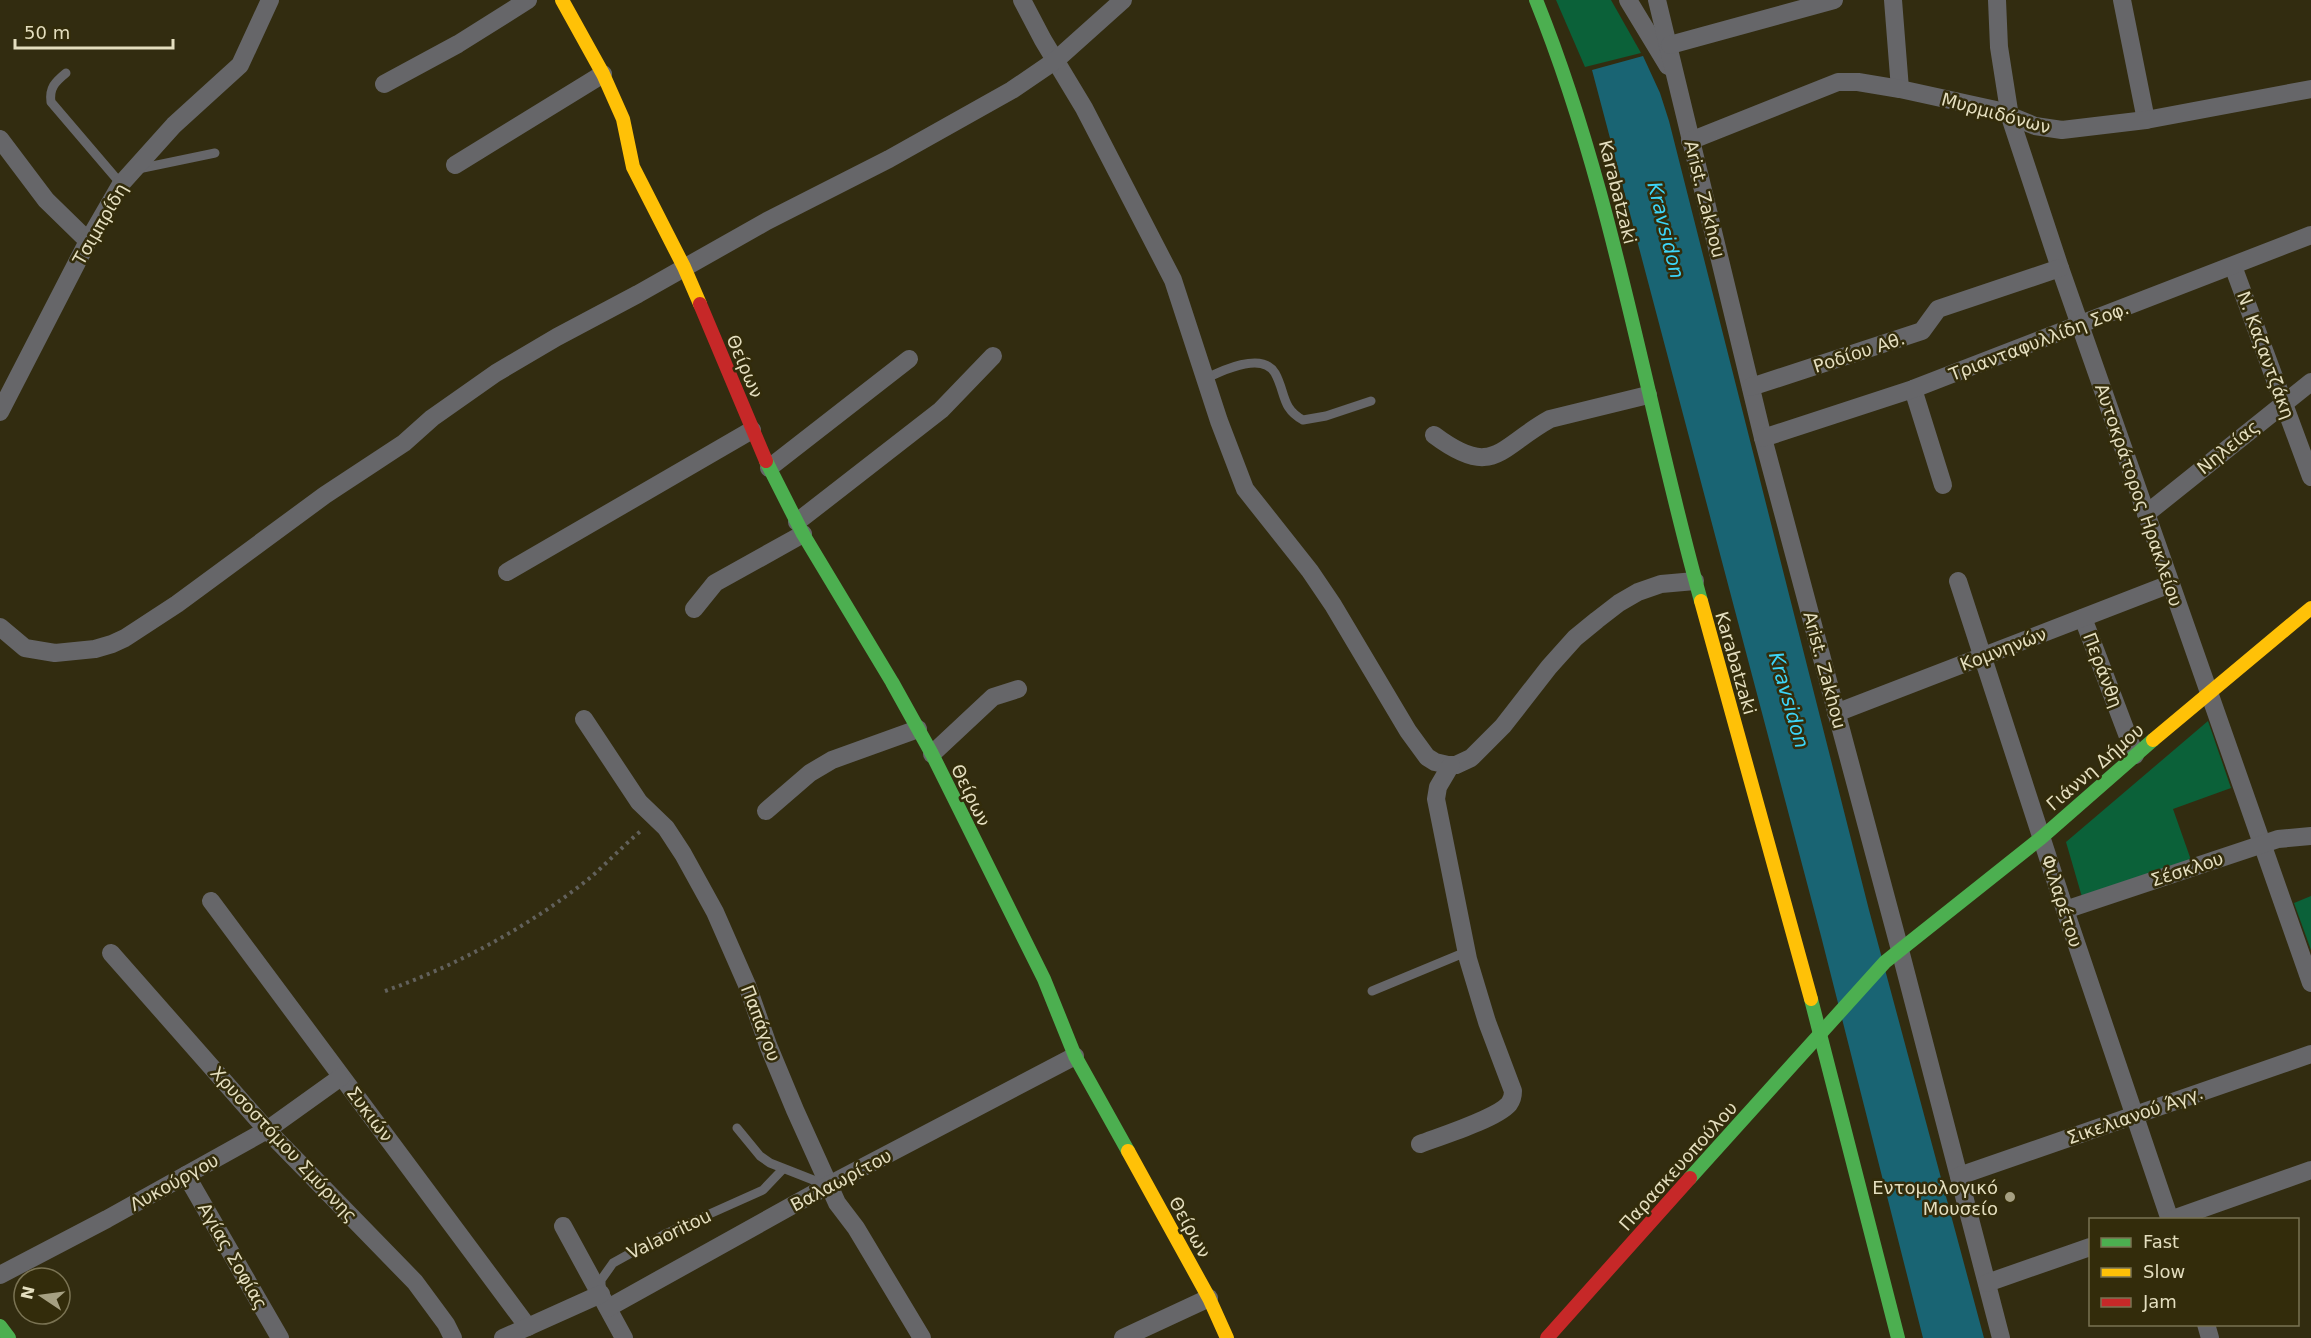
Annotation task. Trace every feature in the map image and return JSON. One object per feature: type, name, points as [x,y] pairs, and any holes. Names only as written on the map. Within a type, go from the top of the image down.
[{"type":"street","name":"Τσιμπρίδη","points":[[0,412],[120,184],[174,126],[240,65],[270,0]]},
{"type":"street","points":[[384,84],[458,44],[528,0]]},
{"type":"street","name":"Θείρων","points":[[562,0],[603,74],[623,119],[633,167],[684,267],[769,468],[800,528],[932,754],[1026,942],[1075,1056],[1209,1298],[1227,1338]]},
{"type":"street","points":[[1022,0],[1084,108],[1173,280],[1205,379],[1245,489],[1310,571],[1333,605],[1416,744],[1427,757],[1435,762],[1451,765],[1471,758],[1503,726],[1575,638],[1619,603],[1638,592],[1662,584],[1695,581]]},
{"type":"street","points":[[0,627],[25,648],[55,653],[95,649],[125,638],[186,597],[325,495],[405,443],[432,418],[496,373],[767,221],[953,124],[1012,90],[1056,60],[1123,0]]},
{"type":"street","name":"Karabatzaki","points":[[1536,0],[1557,52],[1587,141],[1695,581],[1821,1034],[1898,1338]]},
{"type":"street","points":[[1628,0],[1667,63],[1681,98]]},
{"type":"street","name":"Arist. Zakhou","points":[[1657,0],[1670,45],[1690,141],[1763,438],[2001,1338]]},
{"type":"street","points":[[1670,45],[1834,0]]},
{"type":"street","points":[[1893,0],[1900,89]]},
{"type":"street","name":"Αυτοκράτορος Ηρακλείου","points":[[1997,0],[1998,38],[2010,117],[2080,326],[2311,983]]},
{"type":"street","points":[[2122,0],[2146,120]]},
{"type":"street","points":[[455,165],[603,74]]},
{"type":"street","name":"Μυρμιδόνων","points":[[1690,141],[1838,82],[1858,82],[1900,89],[1996,110],[2035,126],[2062,130],[2146,120],[2311,89]]},
{"type":"street","points":[[0,139],[46,200],[88,241]]},
{"type":"street","name":"Τριανταφυλλίδη Σοφ.","points":[[1763,438],[1913,389],[2311,235]]},
{"type":"street","name":"Ν. Καζαντζάκη","points":[[2233,266],[2311,477]]},
{"type":"street","name":"Ροδίου Αθ.","points":[[1751,387],[1922,331],[1938,309],[2060,268]]},
{"type":"street","points":[[694,609],[715,583],[800,528],[941,410],[993,356]]},
{"type":"street","points":[[769,468],[909,359]]},
{"type":"street","name":"Νηλείας","points":[[2146,514],[2283,402],[2311,382]]},
{"type":"street","points":[[1913,389],[1943,485]]},
{"type":"street","points":[[1434,435],[1462,453],[1489,456],[1513,446],[1550,420],[1648,395]]},
{"type":"street","points":[[507,572],[752,430]]},
{"type":"street","name":"Φιλαρέτου","points":[[1958,581],[2065,910],[2169,1218]]},
{"type":"street","name":"Κομνηνών","points":[[1836,713],[2170,584]]},
{"type":"street","name":"Γιάννη Δήμου","points":[[1885,962],[2041,837],[2311,608]]},
{"type":"street","name":"Περάνθη","points":[[2083,618],[2135,755]]},
{"type":"street","points":[[932,754],[993,697],[1018,689]]},
{"type":"street","name":"Παπάγου","points":[[584,719],[639,802],[666,828],[715,912],[747,985],[768,1045],[795,1110],[837,1203],[856,1228],[922,1338]]},
{"type":"street","points":[[766,811],[810,773],[832,760],[918,729]]},
{"type":"street","points":[[1420,1144],[1497,1113],[1513,1098],[1513,1091],[1487,1022],[1466,952],[1436,799],[1438,787],[1451,765]]},
{"type":"street","name":"Σέσκλου","points":[[2065,910],[2262,844],[2311,836]]},
{"type":"street","name":"Συκιών","points":[[211,902],[528,1327]]},
{"type":"street","name":"Χρυσοστόμου Σμύρνης","points":[[111,953],[267,1130],[415,1282],[446,1324],[453,1338]]},
{"type":"street","name":"Παρασκευοπούλου","points":[[1547,1338],[1885,962]]},
{"type":"street","name":"Σικελιανού Άγγ.","points":[[1959,1176],[2311,1054]]},
{"type":"street","name":"Βαλαωρίτου","points":[[604,1301],[1075,1056]]},
{"type":"street","name":"Λυκούργου","points":[[0,1275],[267,1130],[342,1077]]},
{"type":"street","points":[[2176,1218],[2311,1170]]},
{"type":"street","name":"Αγίας Σοφίας","points":[[186,1175],[280,1338]]},
{"type":"street","points":[[563,1226],[624,1338]]},
{"type":"street","points":[[1987,1283],[2089,1248]]},
{"type":"street","points":[[1123,1338],[1209,1298]]},
{"type":"street","points":[[503,1338],[604,1301]]},
{"type":"street","points":[[0,1326],[9,1338]]},
{"type":"lane","points":[[66,72],[50,91],[51,102],[120,184]]},
{"type":"lane","points":[[133,170],[215,153]]},
{"type":"lane","points":[[1205,379],[1230,366],[1259,364],[1268,367],[1274,372],[1290,412],[1303,420],[1326,416],[1371,401]]},
{"type":"lane","points":[[1372,991],[1466,952]]},
{"type":"lane","points":[[737,1128],[760,1156],[783,1169],[829,1185]]},
{"type":"lane","name":"Valaoritou","points":[[604,1301],[601,1280],[613,1263],[667,1233],[763,1190],[783,1169]]},
{"type":"path","points":[[385,991],[428,976],[468,956],[557,903],[655,819]]},
{"type":"green space","points":[[1556,0],[1611,0],[1641,53],[1585,67]]},
{"type":"green space","points":[[2208,721],[2231,788],[2173,809],[2191,860],[2082,897],[2066,842]]},
{"type":"green space","points":[[2311,896],[2311,950],[2294,903]]},
{"type":"water","name":"Kravsidon","points":[[1643,56],[1660,93],[1669,121],[1869,910],[1984,1338],[1923,1338],[1821,936],[1592,70]]},
{"type":"traffic: fast","points":[[1536,0],[1563,73],[1608,222],[1701,601]]},
{"type":"traffic: fast","points":[[766,461],[803,534],[892,682],[932,754],[1044,979],[1075,1056],[1128,1151]]},
{"type":"traffic: fast","points":[[1690,1178],[1885,962],[2041,838],[2153,740]]},
{"type":"traffic: fast","points":[[1811,999],[1898,1338]]},
{"type":"traffic: fast","points":[[0,1326],[9,1338]]},
{"type":"traffic: slow","points":[[562,0],[603,74],[623,119],[633,167],[684,267],[700,304]]},
{"type":"traffic: slow","points":[[1701,601],[1811,999]]},
{"type":"traffic: slow","points":[[2153,740],[2311,608]]},
{"type":"traffic: slow","points":[[1128,1151],[1209,1298],[1227,1338]]},
{"type":"traffic: jam","points":[[700,304],[766,461]]},
{"type":"traffic: jam","points":[[1547,1338],[1690,1178]]},
{"type":"place","name":"Εντομολογικό Mουσείο","points":[[2010,1197]]}]
